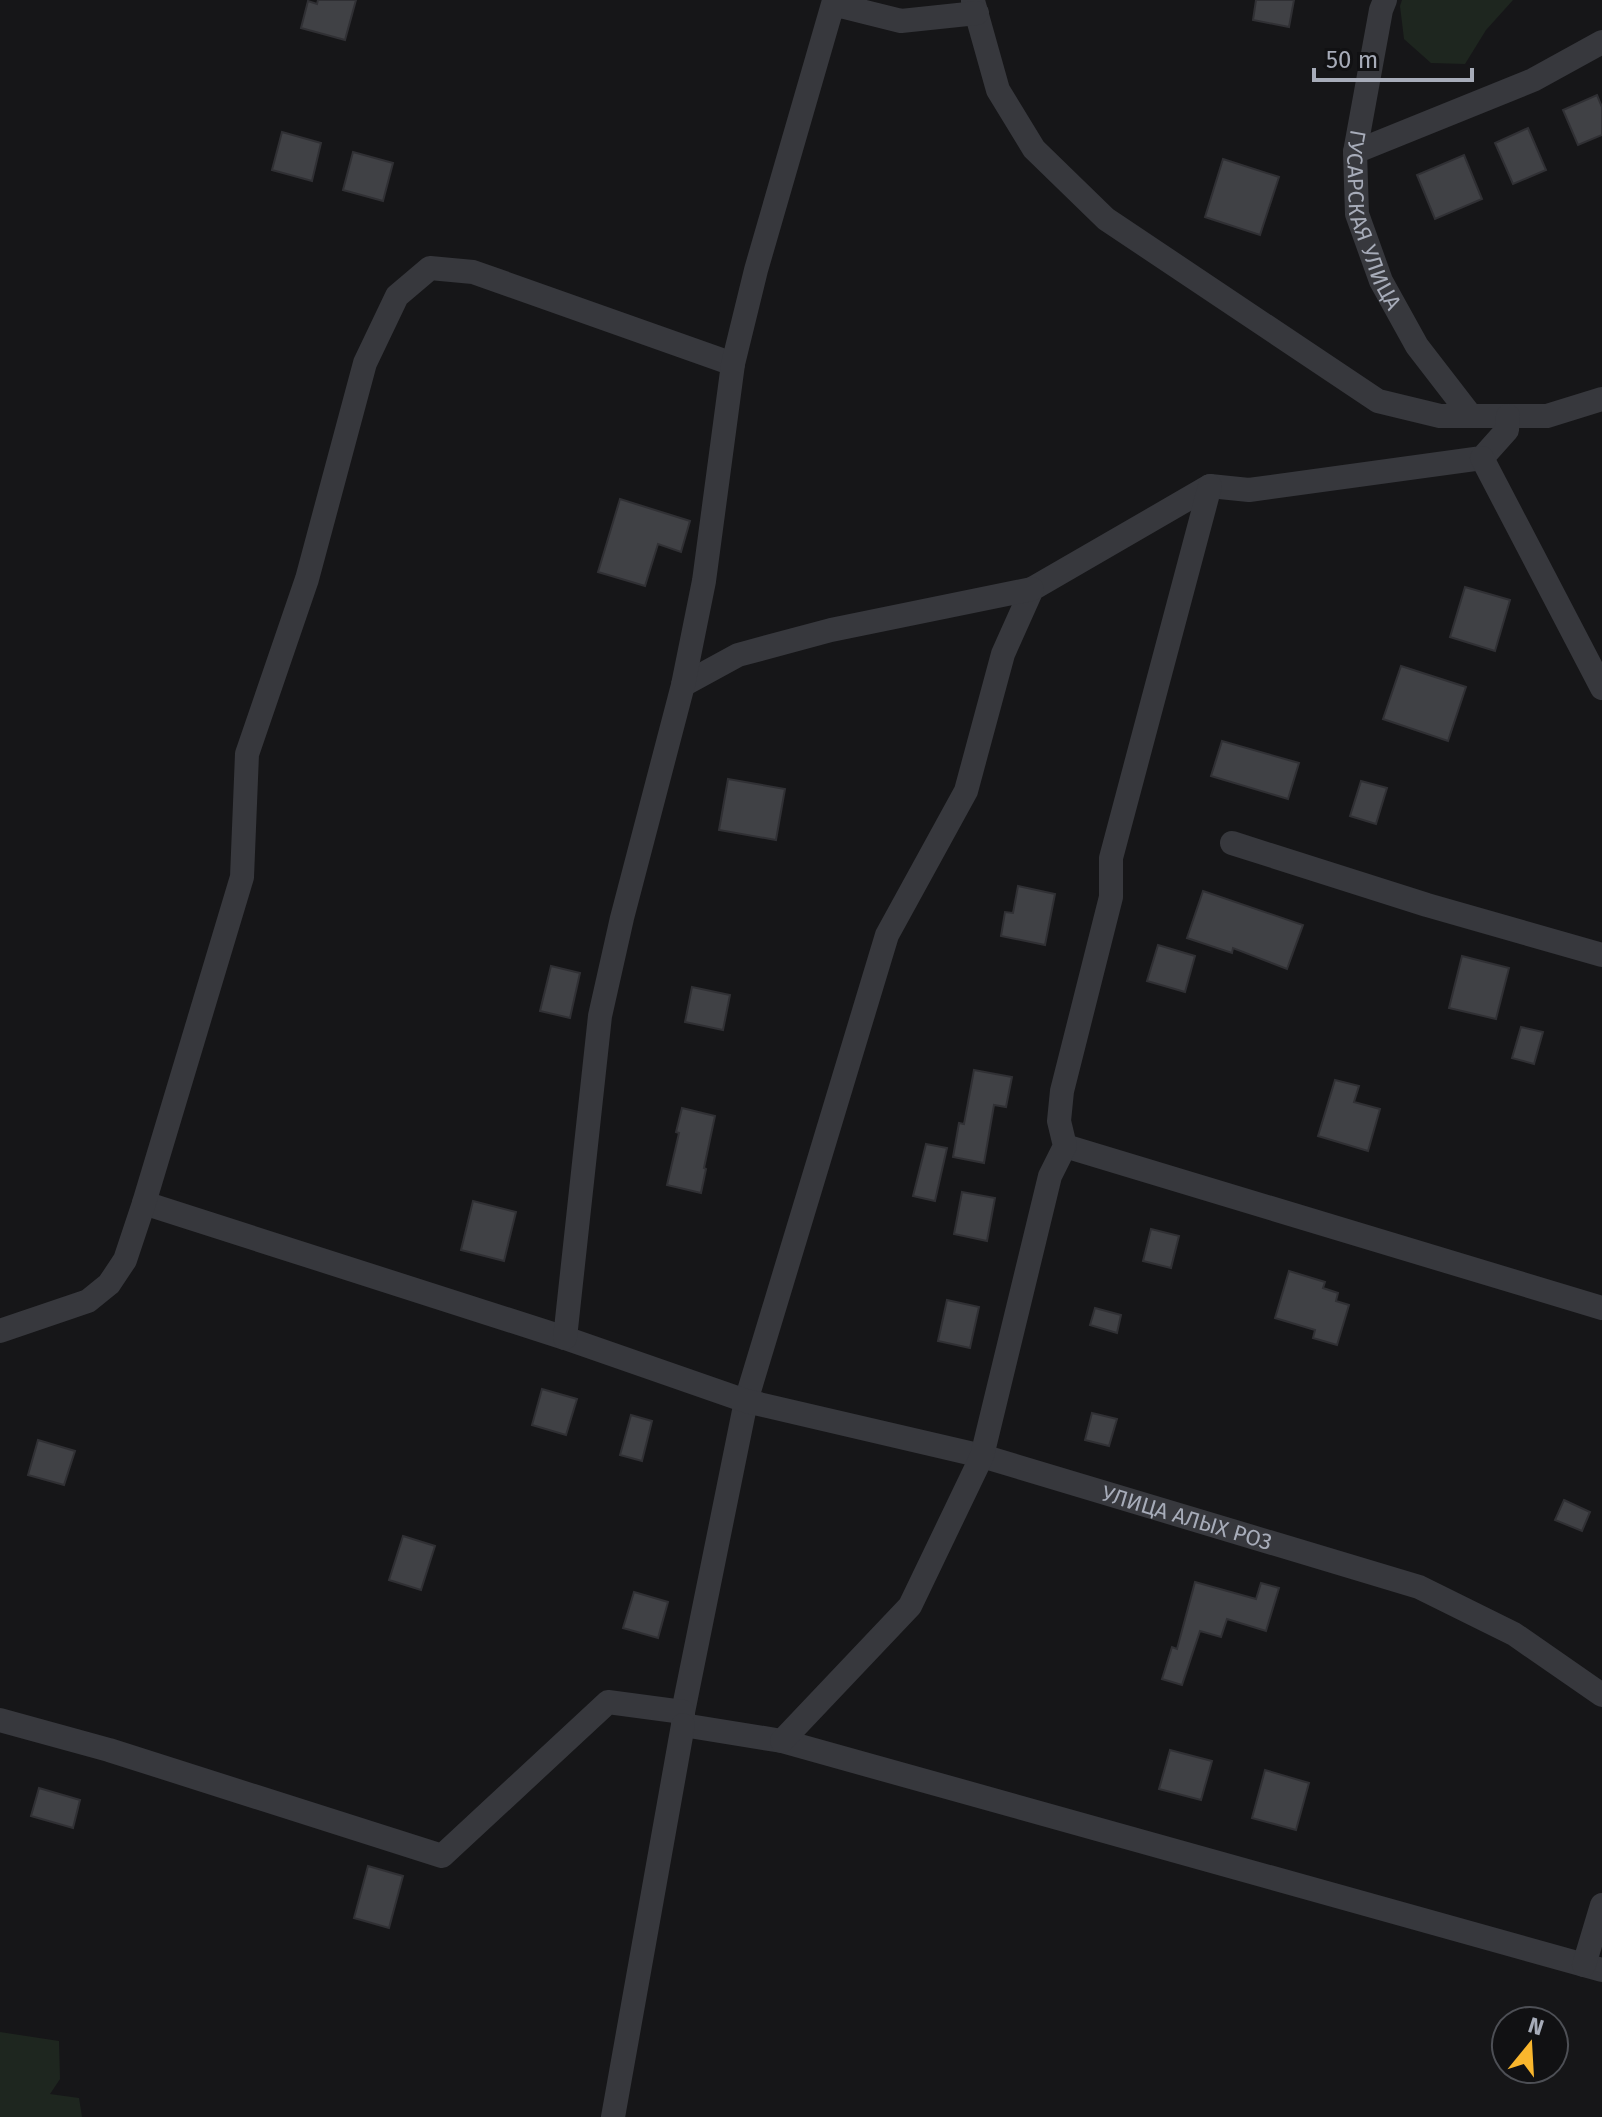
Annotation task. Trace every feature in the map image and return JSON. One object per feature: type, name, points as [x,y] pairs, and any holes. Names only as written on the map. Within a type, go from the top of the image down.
[{"type":"street","name":"ГУСАРСКАЯ УЛИЦА","points":[[1385,0],[1355,152],[1357,214],[1381,281],[1417,346],[1471,416]]},
{"type":"street","points":[[565,1338],[600,1016],[622,918],[683,685],[704,581],[733,364],[828,2],[901,21],[975,7],[998,90],[1034,149],[1106,219],[1378,401],[1440,416],[1547,416],[1602,399]]},
{"type":"street","points":[[1355,152],[1533,80],[1602,42]]},
{"type":"street","points":[[0,1331],[88,1301],[109,1284],[125,1260],[242,877],[247,754],[307,579],[365,363],[397,296],[430,268],[473,272],[733,364]]},
{"type":"street","points":[[683,685],[738,655],[831,630],[1032,589],[1210,486],[1249,490],[1482,458],[1507,430],[1508,416]]},
{"type":"street","points":[[1482,458],[1602,688]]},
{"type":"street","points":[[782,1741],[910,1606],[982,1456],[1050,1176],[1065,1146],[1059,1121],[1062,1091],[1111,897],[1111,858],[1210,486]]},
{"type":"street","points":[[613,2117],[683,1718],[746,1401],[887,935],[966,791],[1003,654],[1032,589]]},
{"type":"street","points":[[1232,843],[1413,901],[1602,955]]},
{"type":"street","points":[[1065,1146],[1602,1308]]},
{"type":"street","name":"УЛИЦА АЛЫХ РОЗ","points":[[144,1203],[565,1338],[746,1401],[982,1456],[1419,1587],[1514,1634],[1602,1695]]},
{"type":"street","points":[[0,1720],[109,1750],[442,1856],[608,1702],[782,1741],[1593,1967],[1602,1905]]},
{"type":"shaded area","points":[[1402,0],[1513,0],[1486,30],[1465,64],[1431,63],[1404,39]]},
{"type":"shaded area","points":[[0,2032],[59,2041],[60,2079],[50,2094],[79,2098],[82,2117],[0,2117]]},
{"type":"building","points":[[318,0],[356,0],[345,40],[301,28],[308,1],[317,4]]},
{"type":"building","points":[[1256,0],[1294,0],[1289,27],[1253,20]]},
{"type":"building","points":[[1597,95],[1602,107],[1602,135],[1578,145],[1563,110]]},
{"type":"building","points":[[1528,128],[1546,170],[1513,184],[1495,143]]},
{"type":"building","points":[[282,132],[321,143],[312,181],[272,170]]},
{"type":"building","points":[[353,152],[393,163],[383,201],[343,190]]},
{"type":"building","points":[[1464,155],[1482,199],[1435,219],[1417,175]]},
{"type":"building","points":[[1223,159],[1279,177],[1260,235],[1205,217]]},
{"type":"building","points":[[620,499],[690,521],[681,552],[658,544],[645,586],[598,572]]},
{"type":"building","points":[[1465,587],[1510,600],[1495,651],[1450,637]]},
{"type":"building","points":[[1401,666],[1466,687],[1448,741],[1383,719]]},
{"type":"building","points":[[1222,741],[1299,763],[1288,799],[1211,776]]},
{"type":"building","points":[[728,779],[785,789],[776,840],[719,830]]},
{"type":"building","points":[[1361,781],[1387,788],[1376,824],[1350,816]]},
{"type":"building","points":[[1018,886],[1055,894],[1045,945],[1001,936],[1005,912],[1013,913]]},
{"type":"building","points":[[1203,891],[1303,925],[1287,969],[1233,948],[1232,953],[1187,938]]},
{"type":"building","points":[[1158,945],[1195,956],[1185,992],[1147,981]]},
{"type":"building","points":[[1462,956],[1509,968],[1496,1019],[1449,1008]]},
{"type":"building","points":[[551,966],[580,973],[570,1018],[540,1011]]},
{"type":"building","points":[[692,987],[730,995],[723,1030],[685,1022]]},
{"type":"building","points":[[1521,1027],[1543,1032],[1534,1064],[1512,1058]]},
{"type":"building","points":[[974,1070],[1012,1077],[1006,1107],[994,1105],[984,1163],[953,1157],[959,1123],[964,1124]]},
{"type":"building","points":[[1335,1080],[1359,1086],[1354,1102],[1380,1109],[1368,1151],[1318,1136]]},
{"type":"building","points":[[682,1108],[715,1116],[701,1193],[667,1185]]},
{"type":"building","points":[[926,1144],[947,1148],[935,1201],[913,1196]]},
{"type":"building","points":[[962,1192],[995,1198],[987,1241],[954,1234]]},
{"type":"building","points":[[473,1201],[516,1212],[504,1261],[461,1250]]},
{"type":"building","points":[[1151,1229],[1179,1236],[1171,1268],[1143,1261]]},
{"type":"building","points":[[1289,1271],[1325,1282],[1323,1288],[1338,1293],[1336,1301],[1349,1305],[1337,1345],[1313,1338],[1315,1330],[1275,1318]]},
{"type":"building","points":[[947,1300],[979,1307],[970,1348],[938,1341]]},
{"type":"building","points":[[1095,1308],[1121,1315],[1117,1333],[1090,1325]]},
{"type":"building","points":[[542,1389],[577,1399],[566,1435],[532,1425]]},
{"type":"building","points":[[1092,1413],[1117,1419],[1109,1446],[1085,1440]]},
{"type":"building","points":[[631,1415],[652,1421],[642,1461],[620,1455]]},
{"type":"building","points":[[38,1440],[75,1451],[64,1485],[28,1475]]},
{"type":"building","points":[[1564,1500],[1590,1512],[1582,1531],[1555,1520]]},
{"type":"building","points":[[403,1536],[435,1546],[421,1590],[389,1580]]},
{"type":"building","points":[[1195,1582],[1256,1599],[1261,1583],[1279,1588],[1266,1631],[1227,1619],[1221,1637],[1200,1631],[1182,1685],[1162,1679],[1172,1647],[1177,1649]]},
{"type":"building","points":[[634,1592],[668,1602],[658,1638],[623,1628]]},
{"type":"building","points":[[1170,1750],[1212,1761],[1201,1800],[1159,1789]]},
{"type":"building","points":[[1265,1770],[1309,1783],[1296,1830],[1252,1818]]},
{"type":"building","points":[[39,1788],[80,1800],[73,1828],[31,1816]]},
{"type":"building","points":[[368,1866],[403,1876],[389,1928],[354,1918]]}]
